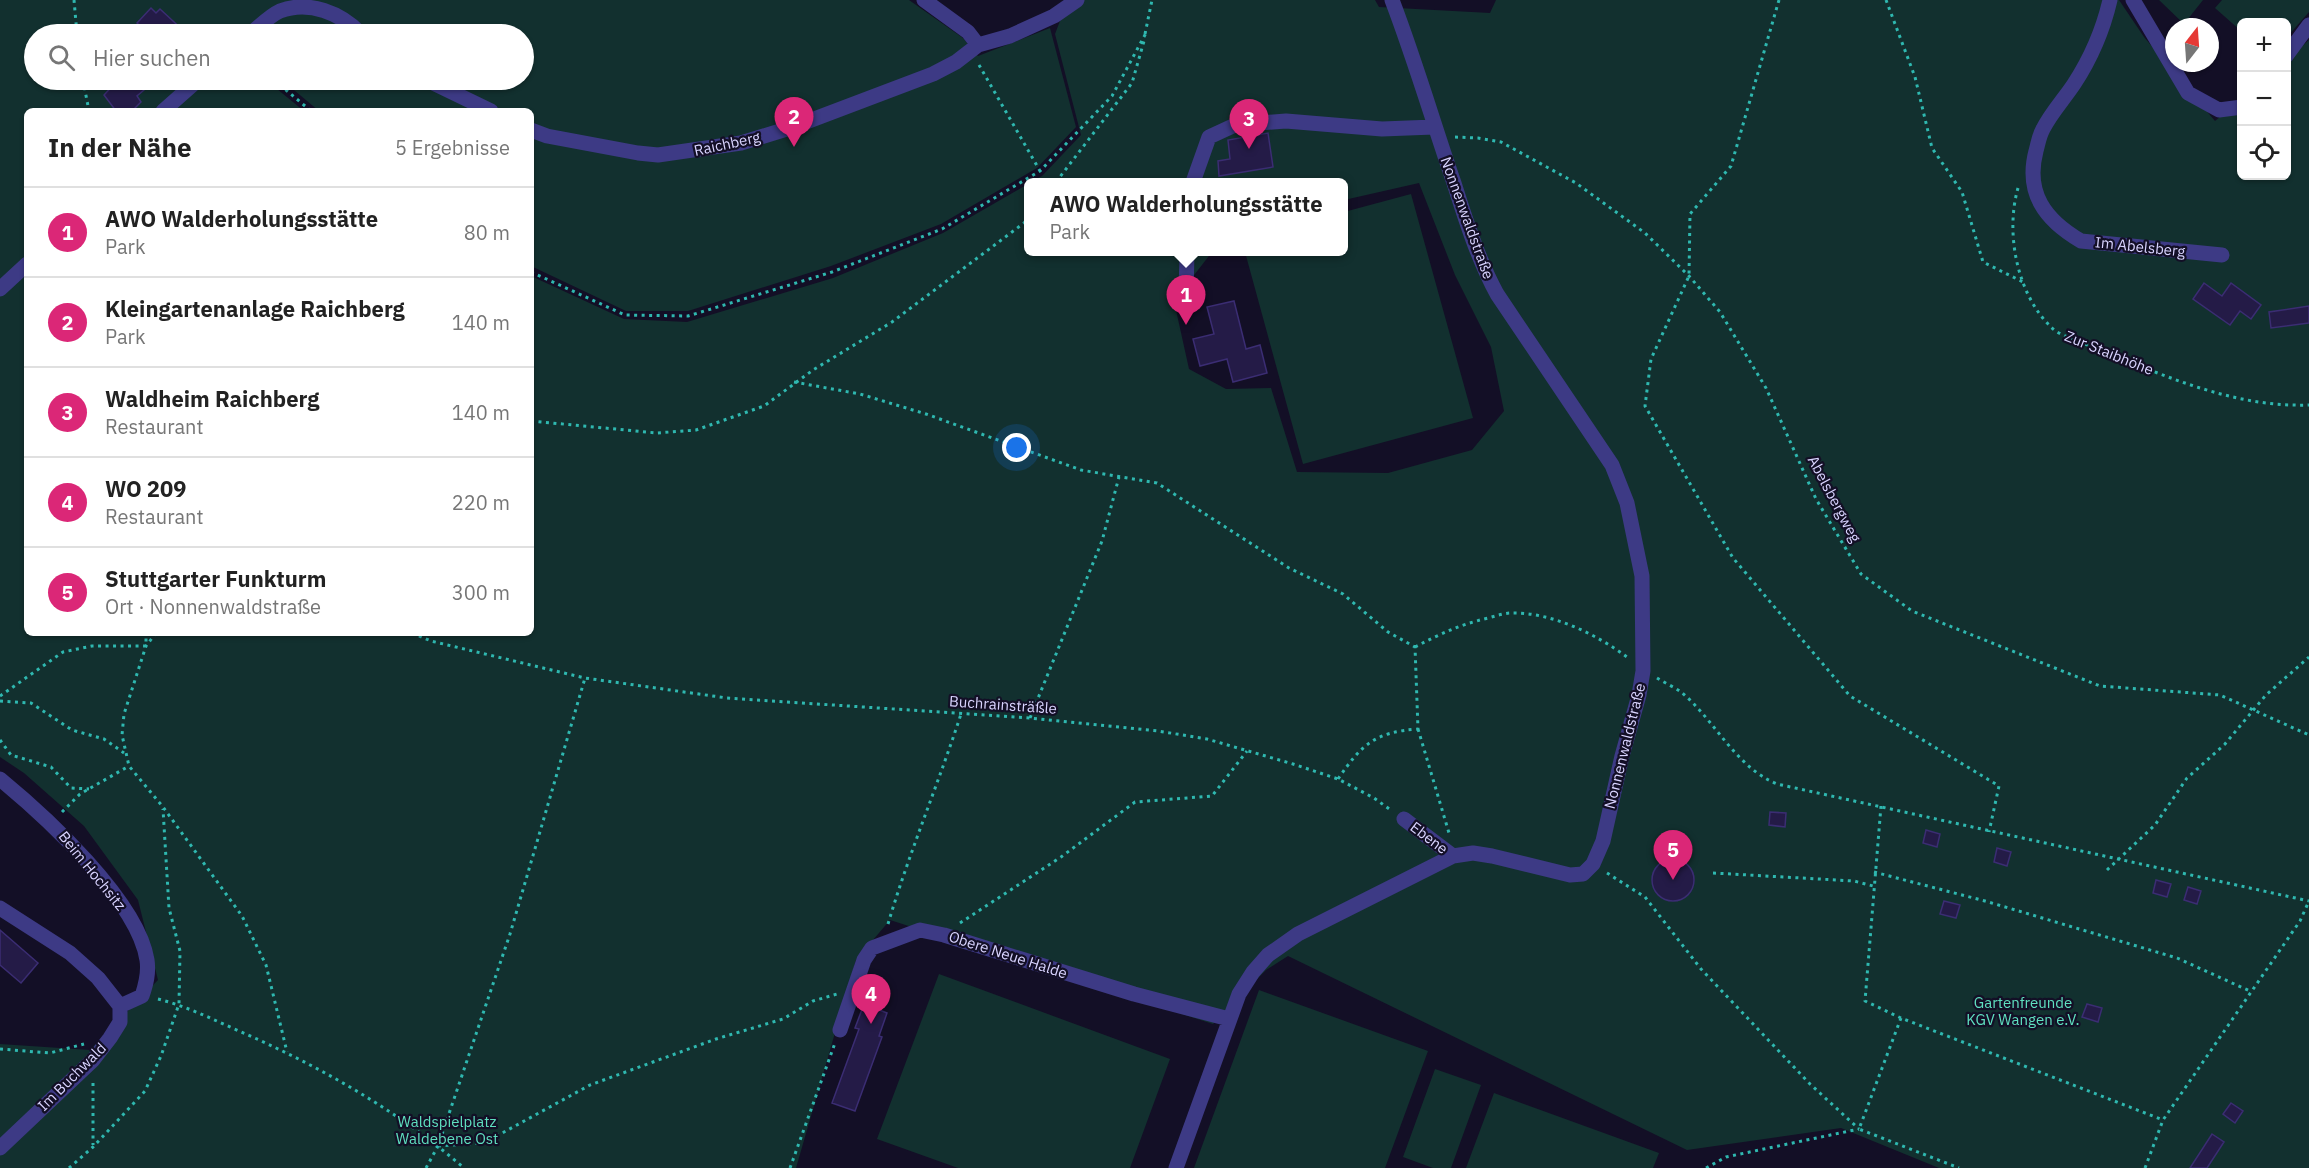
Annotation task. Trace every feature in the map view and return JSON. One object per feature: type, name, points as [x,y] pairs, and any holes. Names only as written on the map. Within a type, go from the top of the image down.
[{"type":"street","points":[[924,0],[968,32],[974,48]]},
{"type":"street","name":"Raichberg","points":[[534,131],[593,145],[658,155],[741,143],[812,120],[933,74],[956,62],[974,48],[1010,36],[1043,21],[1077,0]]},
{"type":"street","name":"Nonnenwaldstraße","points":[[1392,0],[1483,268],[1497,294],[1612,465],[1627,503],[1642,576],[1643,671],[1603,841],[1593,864]]},
{"type":"street","name":"Im Abelsberg","points":[[2110,0],[2093,50],[2042,131],[2033,164],[2035,196],[2049,216],[2065,232],[2081,241],[2222,255]]},
{"type":"street","points":[[2133,0],[2188,93],[2219,110],[2237,108]]},
{"type":"street","points":[[263,24],[278,12],[293,7],[322,9],[334,13],[352,24]]},
{"type":"street","points":[[2291,50],[2309,25]]},
{"type":"street","points":[[166,108],[187,90]]},
{"type":"street","points":[[448,90],[485,108]]},
{"type":"street","points":[[1195,178],[1209,137],[1234,125],[1286,121],[1436,132]]},
{"type":"street","points":[[1186,296],[1187,256]]},
{"type":"street","points":[[0,289],[24,267]]},
{"type":"street","name":"Beim Hochsitz","points":[[0,779],[53,824],[120,903],[142,942],[147,960],[147,980],[142,996],[120,1006]]},
{"type":"street","name":"Ebene","points":[[1404,819],[1454,856]]},
{"type":"street","points":[[1176,1168],[1229,1018],[1248,980],[1268,955],[1298,934],[1454,856],[1473,854],[1492,856],[1570,875],[1583,874],[1593,864]]},
{"type":"street","points":[[0,908],[70,953],[98,978],[120,1006]]},
{"type":"street","name":"Obere Neue Halde","points":[[840,1030],[864,960],[872,948],[920,930],[944,935],[1134,994],[1229,1018]]},
{"type":"street","name":"Im Buchwald","points":[[0,1148],[93,1060],[120,1022],[120,1006]]},
{"type":"path","points":[[74,0],[76,24]]},
{"type":"path","points":[[1060,178],[1132,84],[1146,33],[1152,0]]},
{"type":"path","points":[[1779,0],[1731,166],[1690,214],[1689,276],[1652,359],[1645,406],[1733,558],[1850,696],[2000,786],[1989,832]]},
{"type":"path","points":[[1886,0],[1915,77],[1932,148],[1962,192],[1983,262],[2024,282]]},
{"type":"path","points":[[1028,178],[1040,171],[1112,96],[1146,33]]},
{"type":"path","points":[[974,48],[1040,171]]},
{"type":"path","points":[[85,90],[88,108]]},
{"type":"path","points":[[286,90],[307,108]]},
{"type":"path","name":"Abelsbergweg","points":[[1436,132],[1501,142],[1576,183],[1645,233],[1689,276],[1720,312],[1766,388],[1816,499],[1861,574],[1912,611],[2100,686],[2220,695],[2309,735]]},
{"type":"path","points":[[534,273],[625,315],[688,316],[832,272],[942,229],[1024,180]]},
{"type":"path","name":"Zur Staibhöhe","points":[[2021,180],[2015,199],[2013,229],[2016,255],[2030,300],[2054,330],[2211,393],[2267,403],[2309,405]]},
{"type":"path","points":[[534,421],[657,433],[696,430],[764,406],[794,382],[892,321],[1024,223]]},
{"type":"path","points":[[794,382],[860,394],[979,433],[1072,467],[1157,483],[1289,567],[1343,594],[1388,632],[1415,647]]},
{"type":"path","points":[[1030,718],[1102,542],[1119,477]]},
{"type":"path","points":[[1415,647],[1458,625],[1510,613],[1560,621],[1609,644],[1643,671],[1680,692],[1748,767],[1777,784],[2309,901],[2300,921],[2163,1120],[2145,1168]]},
{"type":"path","points":[[146,636],[146,646],[124,714],[122,735],[129,766],[163,807],[242,916],[266,965],[287,1052]]},
{"type":"path","points":[[146,646],[154,636]]},
{"type":"path","name":"Buchrainsträßle","points":[[419,636],[431,641],[585,678],[727,698],[1030,718],[1158,731],[1208,739],[1338,779],[1374,798],[1404,819]]},
{"type":"path","points":[[0,696],[63,652],[92,646],[146,646]]},
{"type":"path","points":[[1415,647],[1418,729],[1436,784],[1454,856]]},
{"type":"path","points":[[2107,870],[2117,858],[2155,825],[2187,778],[2225,744],[2266,695],[2309,657]]},
{"type":"path","points":[[426,1168],[438,1146],[510,934],[585,678]]},
{"type":"path","points":[[0,701],[31,703],[72,730],[104,739],[126,753]]},
{"type":"path","points":[[883,943],[902,878],[942,773],[961,714]]},
{"type":"path","points":[[1338,779],[1356,755],[1375,738],[1400,730],[1418,729]]},
{"type":"path","points":[[0,740],[11,754],[51,767],[71,788],[89,789]]},
{"type":"path","points":[[944,935],[1061,857],[1135,802],[1212,796],[1248,750]]},
{"type":"path","points":[[53,824],[66,806],[89,789],[129,766]]},
{"type":"path","points":[[1881,806],[1865,1001],[1901,1018],[2163,1120]]},
{"type":"path","points":[[69,1168],[93,1147],[145,1091],[161,1056],[178,1004],[180,951],[169,908],[163,807]]},
{"type":"path","points":[[1593,864],[1645,897],[1701,969],[1809,1084],[1859,1129],[1959,1168]]},
{"type":"path","points":[[1874,872],[1985,901],[2177,958],[2252,992]]},
{"type":"path","points":[[1713,873],[1854,881],[1873,886]]},
{"type":"path","points":[[438,1146],[484,1143],[590,1085],[716,1040],[783,1019],[813,1001],[829,995],[853,992]]},
{"type":"path","points":[[161,1000],[178,1004],[287,1052],[376,1103],[438,1146],[464,1168]]},
{"type":"path","points":[[1859,1129],[1901,1018]]},
{"type":"path","points":[[790,1168],[840,1030]]},
{"type":"path","points":[[0,1049],[50,1053],[110,1038]]},
{"type":"path","points":[[93,1060],[93,1147]]},
{"type":"path","points":[[1706,1168],[1726,1157],[1859,1129]]},
{"type":"green space","points":[[0,0],[909,0],[963,38],[978,56],[1050,28],[1076,127],[1037,168],[941,224],[831,266],[688,311],[626,311],[534,267],[534,108],[315,108],[294,90],[534,90],[534,24],[24,24],[24,90],[278,90],[300,108],[24,108],[24,636],[534,636],[534,277],[624,319],[687,322],[833,278],[943,233],[1024,186],[1024,256],[1209,256],[1174,301],[1189,369],[1226,389],[1271,388],[1297,472],[1388,473],[1472,450],[1504,411],[1491,347],[1455,275],[1419,183],[1348,199],[1348,178],[1038,178],[1081,135],[1055,34],[1068,0],[1375,0],[1379,7],[1490,13],[1496,0],[2119,0],[2144,37],[2165,62],[2165,72],[2174,72],[2215,121],[2237,102],[2237,180],[2291,180],[2291,56],[2309,40],[2309,1168],[1939,1168],[1841,1128],[1687,1150],[1288,956],[1266,970],[1213,1024],[890,920],[856,960],[796,1168],[0,1168],[0,1044],[90,1050],[158,980],[138,900],[84,826],[24,773],[0,757]]},
{"type":"green space","points":[[2159,0],[2203,0],[2189,18],[2178,18]]},
{"type":"green space","points":[[2222,0],[2309,0],[2309,12],[2291,32],[2291,18],[2237,18],[2237,27],[2215,8]]},
{"type":"green space","points":[[1411,194],[1473,418],[1303,464],[1246,256],[1348,256],[1348,211]]},
{"type":"green space","points":[[939,974],[1170,1059],[1130,1168],[958,1168],[877,1139]]},
{"type":"green space","points":[[1259,990],[1428,1051],[1385,1168],[1194,1168]]},
{"type":"green space","points":[[1435,1069],[1481,1085],[1451,1168],[1433,1168],[1403,1157]]},
{"type":"green space","points":[[1494,1093],[1659,1153],[1653,1168],[1466,1168]]},
{"type":"building","points":[[151,8],[156,13],[160,9],[176,24],[138,24]]},
{"type":"building","points":[[109,90],[144,90],[137,96],[141,102],[135,108],[114,108],[104,95]]},
{"type":"building","points":[[1268,133],[1273,167],[1219,176],[1218,161],[1230,159],[1228,140]]},
{"type":"building","points":[[2204,283],[2222,296],[2231,283],[2261,305],[2251,319],[2240,311],[2230,325],[2193,299]]},
{"type":"building","points":[[1234,301],[1246,349],[1260,345],[1267,373],[1233,382],[1227,359],[1200,366],[1193,339],[1214,334],[1207,307]]},
{"type":"building","points":[[2309,306],[2309,323],[2271,328],[2269,312]]},
{"type":"building","points":[[1770,812],[1786,813],[1785,827],[1769,825]]},
{"type":"building","points":[[1926,830],[1940,834],[1937,847],[1923,843]]},
{"type":"building","points":[[1997,848],[2011,852],[2007,866],[1994,862]]},
{"type":"building","points":[[1673,859],[1688,865],[1694,880],[1688,895],[1673,901],[1658,895],[1652,880],[1658,865]]},
{"type":"building","points":[[2156,880],[2171,884],[2167,897],[2153,893]]},
{"type":"building","points":[[2188,887],[2201,891],[2197,904],[2184,900]]},
{"type":"building","points":[[1944,901],[1960,905],[1956,918],[1940,914]]},
{"type":"building","points":[[0,930],[38,963],[21,983],[0,965]]},
{"type":"building","points":[[864,1004],[887,1013],[879,1036],[882,1037],[855,1111],[832,1103],[859,1029],[855,1028]]},
{"type":"building","points":[[2087,1004],[2102,1008],[2098,1022],[2082,1017]]},
{"type":"building","points":[[2231,1103],[2243,1111],[2235,1123],[2223,1114]]},
{"type":"building","points":[[2212,1134],[2224,1142],[2207,1168],[2190,1168]]},
{"type":"place","name":"Kleingartenanlage Raichberg","points":[[794,147]]},
{"type":"place","name":"Waldheim Raichberg","points":[[1249,149]]},
{"type":"place","name":"AWO Walderholungsstätte","points":[[1186,325]]},
{"type":"place","name":"Stuttgarter Funkturm","points":[[1673,880]]},
{"type":"place","name":"WO 209","points":[[871,1024]]},
{"type":"park label","name":"Gartenfreunde KGV Wangen e.V.","points":[[2023,1012]]},
{"type":"park label","name":"Waldspielplatz Waldebene Ost","points":[[447,1130]]}]
